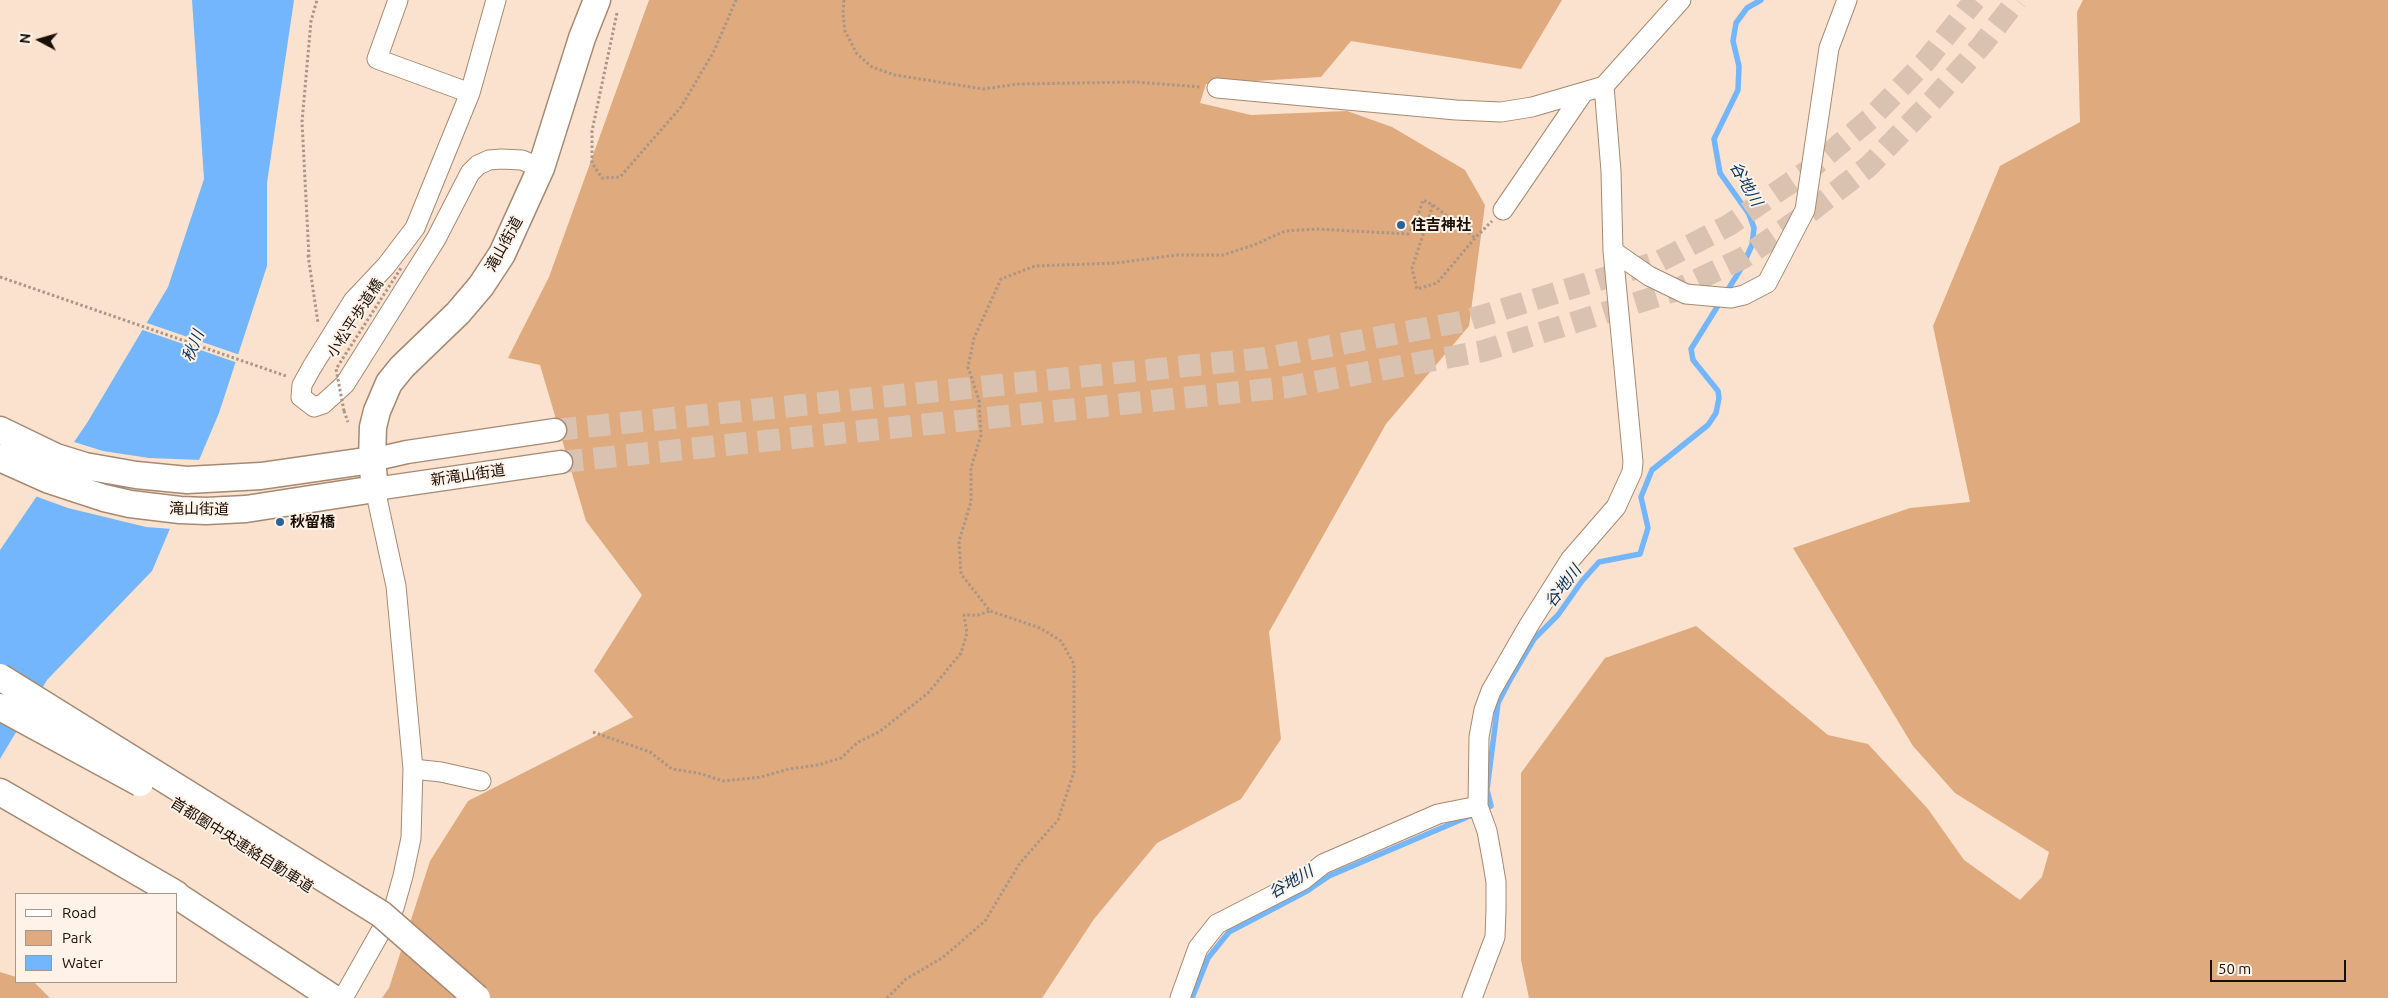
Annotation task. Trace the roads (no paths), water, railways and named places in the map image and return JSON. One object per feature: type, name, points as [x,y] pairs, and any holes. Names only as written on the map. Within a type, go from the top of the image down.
[{"type":"highway","name":"滝山街道","points":[[0,458],[57,482],[130,504],[206,512],[246,509],[375,489],[372,460],[372,427],[389,384],[402,367],[458,313],[481,286],[502,254],[540,168],[582,38],[608,3]]},
{"type":"highway","name":"滝山街道","points":[[0,430],[56,457],[85,466],[114,472],[187,480],[261,476],[372,460]]},
{"type":"highway","points":[[0,677],[381,914],[476,998]]},
{"type":"highway","name":"首都圏中央連絡自動車道","points":[[0,707],[218,829],[357,917],[476,998]]},
{"type":"highway","points":[[0,792],[174,893]]},
{"type":"highway","points":[[178,895],[333,998]]},
{"type":"main road","name":"新滝山街道","points":[[372,460],[407,452],[555,430]]},
{"type":"main road","name":"新滝山街道","points":[[375,489],[561,462]]},
{"type":"street","points":[[398,0],[377,59],[470,94]]},
{"type":"street","points":[[496,0],[470,94],[415,228],[386,266],[353,301],[322,349],[302,385],[301,397],[314,406],[331,399],[346,384],[436,239],[470,173],[478,165],[489,160],[522,160],[540,168]]},
{"type":"street","points":[[1217,88],[1456,110],[1501,112],[1532,107],[1604,86],[1681,0]]},
{"type":"street","points":[[1612,252],[1678,292],[1721,298],[1744,295],[1767,283],[1805,210],[1829,48],[1847,0]]},
{"type":"street","points":[[1472,998],[1494,937],[1496,909],[1496,882],[1489,840],[1478,806],[1479,737],[1484,710],[1491,691],[1570,560],[1616,507],[1632,472],[1612,252],[1611,171],[1604,86]]},
{"type":"street","points":[[1503,210],[1583,93]]},
{"type":"street","points":[[343,998],[394,908],[411,838],[413,769],[396,586],[375,489]]},
{"type":"street","points":[[413,769],[442,772],[481,781]]},
{"type":"street","points":[[1180,998],[1198,948],[1216,924],[1303,880],[1323,864],[1438,814],[1478,806]]},
{"type":"water","name":"秋川","points":[[192,0],[294,0],[267,183],[267,266],[219,413],[152,571],[47,680],[0,759],[0,550],[87,423],[168,287],[204,179]]},
{"type":"waterway","name":"谷地川","points":[[1482,810],[1491,806],[1487,790],[1498,703],[1511,678],[1534,639],[1558,615],[1582,581],[1599,562],[1640,554],[1648,528],[1641,497],[1652,470],[1708,425],[1716,413],[1719,398],[1718,391],[1693,360],[1691,349],[1742,267],[1752,245],[1754,228],[1749,214],[1720,173],[1714,139],[1738,90],[1739,66],[1733,41],[1736,23],[1747,8],[1761,0]]},
{"type":"waterway","name":"谷地川","points":[[1192,998],[1208,958],[1229,932],[1307,891],[1329,876],[1472,815]]},
{"type":"tunnel","points":[[555,430],[1265,358],[1465,321],[1660,261],[1729,225],[1809,170],[1871,118],[1925,62],[1975,0]]},
{"type":"tunnel","points":[[561,462],[1288,387],[1483,351],[1671,292],[1743,258],[1811,211],[1869,166],[1932,101],[1981,46],[2017,0]]},
{"type":"place","name":"住吉神社","points":[[1401,225]]},
{"type":"place","name":"秋留橋","points":[[280,522]]}]
